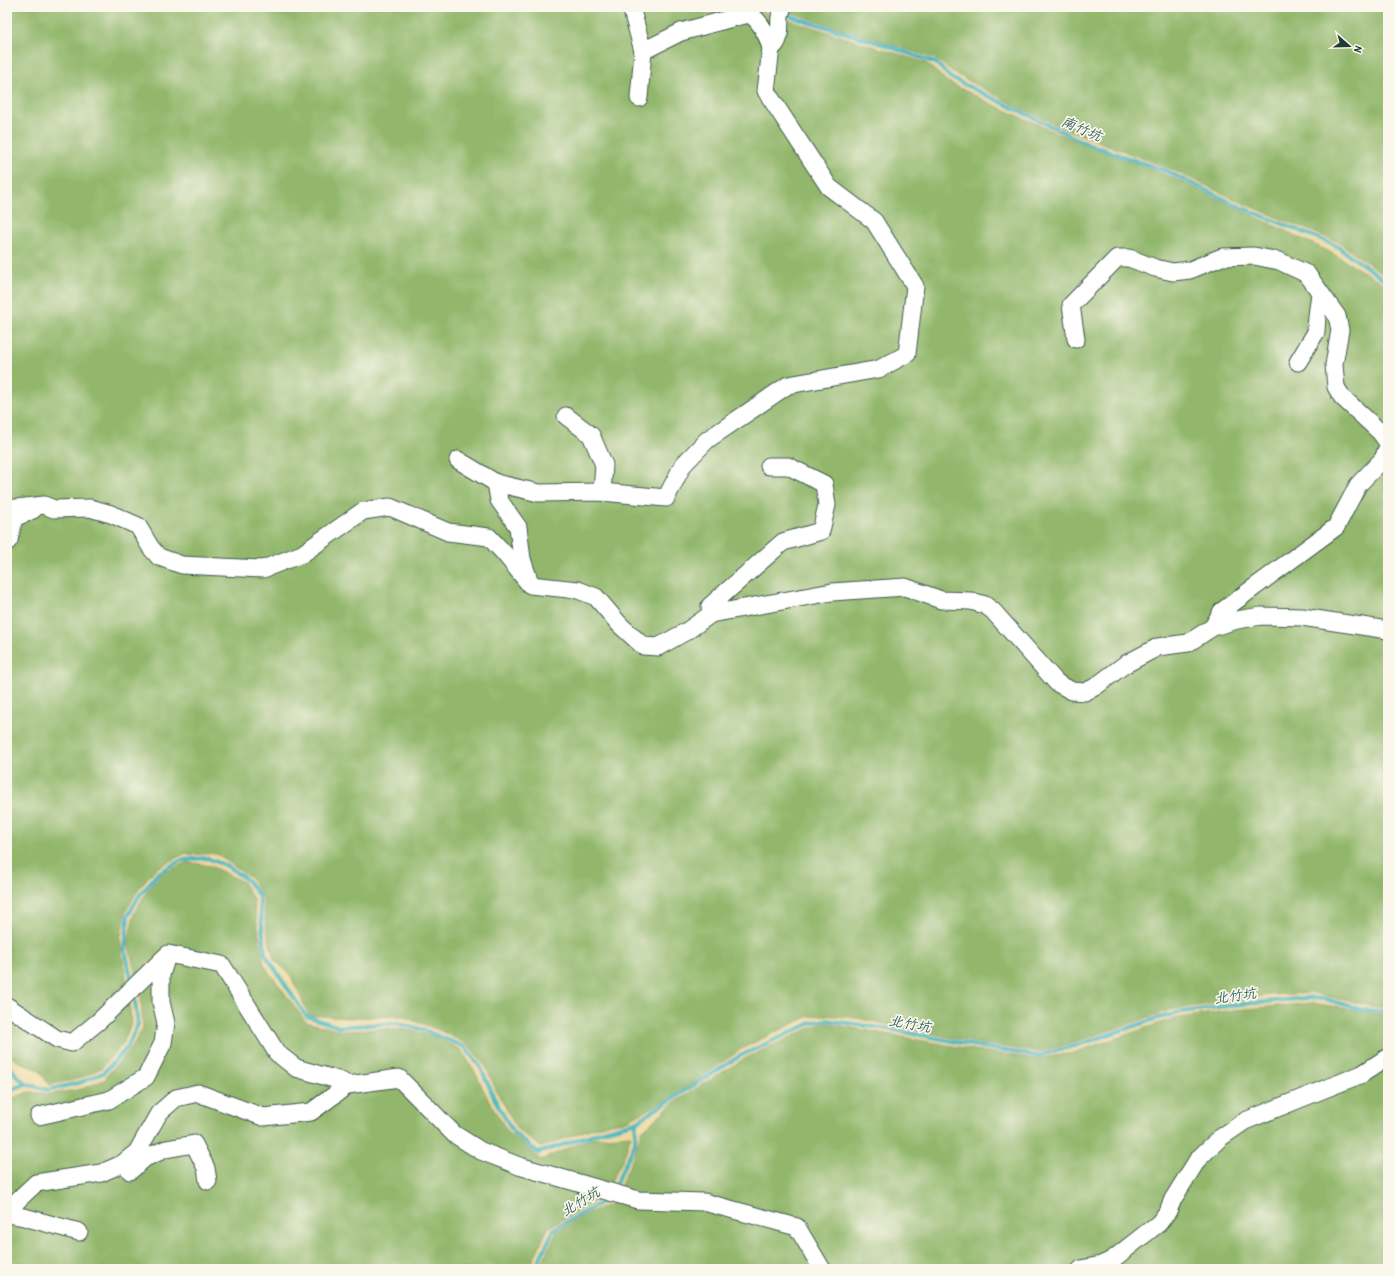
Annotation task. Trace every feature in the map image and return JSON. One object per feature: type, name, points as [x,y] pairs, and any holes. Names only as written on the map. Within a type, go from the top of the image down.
[{"type":"street","points":[[631,7],[643,51],[639,98]]},
{"type":"street","points":[[771,48],[775,46],[778,38],[780,15],[783,7]]},
{"type":"street","points":[[458,460],[496,483],[540,493],[602,492],[666,498],[683,465],[707,440],[788,385],[879,369],[907,354],[915,286],[874,221],[829,187],[766,91],[771,48],[768,36],[757,19],[750,14],[736,16],[681,32],[643,51]]},
{"type":"street","points":[[1076,339],[1071,305],[1117,258],[1129,258],[1155,268],[1173,272],[1190,270],[1222,257],[1260,258],[1279,261],[1307,274],[1338,316],[1340,330],[1334,365],[1336,387],[1342,397],[1380,432],[1388,444],[1383,459],[1358,485],[1336,527],[1222,611],[1213,628]]},
{"type":"street","points":[[1298,362],[1316,332],[1320,293]]},
{"type":"street","points":[[566,416],[591,435],[604,465],[602,492]]},
{"type":"street","points":[[711,614],[710,606],[783,542],[821,531],[826,505],[824,484],[788,466],[769,466]]},
{"type":"street","points":[[496,483],[499,500],[518,527],[522,559],[530,585]]},
{"type":"street","points":[[7,542],[9,540],[9,512],[44,505],[54,509],[90,508],[111,514],[138,526],[151,548],[159,557],[182,565],[263,569],[302,554],[363,511],[390,507],[448,532],[489,537],[530,585],[578,590],[596,597],[620,625],[643,646],[658,647],[687,631],[711,614],[832,592],[905,586],[941,600],[971,601],[984,605],[993,611],[1057,683],[1072,691],[1085,692],[1095,687],[1124,665],[1158,647],[1188,643],[1213,628],[1237,620],[1261,616],[1302,617],[1388,630]]},
{"type":"street","points":[[7,1006],[57,1039],[72,1043],[99,1021],[168,954]]},
{"type":"street","points":[[168,954],[222,965],[277,1053],[296,1068],[341,1080],[348,1085]]},
{"type":"street","points":[[39,1116],[109,1100],[146,1077],[163,1043],[166,1023],[161,1002],[161,975],[168,954]]},
{"type":"street","points":[[1081,1269],[1101,1265],[1112,1260],[1159,1223],[1168,1211],[1173,1199],[1198,1159],[1220,1138],[1245,1121],[1362,1074],[1388,1057]]},
{"type":"street","points":[[101,1173],[122,1164],[137,1152],[159,1113],[176,1098],[198,1094],[263,1117],[310,1112],[348,1085],[399,1078],[454,1134],[481,1151],[519,1166],[638,1200],[704,1202],[797,1228],[822,1269]]},
{"type":"street","points":[[79,1232],[24,1217],[7,1214],[18,1199],[36,1183],[101,1173],[128,1173],[145,1158],[166,1149],[194,1144],[206,1168],[208,1181]]},
{"type":"green space","points":[[7,7],[1388,7],[1388,1269],[7,1269]]},
{"type":"sand","points":[[748,7],[774,7],[934,58],[956,74],[1014,105],[1061,127],[1173,170],[1245,204],[1338,242],[1388,277],[1388,286],[1330,252],[1171,177],[1059,134],[994,105],[948,82],[926,63]]},
{"type":"sand","points":[[186,853],[219,855],[250,877],[263,898],[266,926],[274,960],[290,974],[309,1015],[346,1018],[401,1016],[439,1030],[467,1044],[485,1065],[496,1090],[517,1129],[541,1147],[590,1129],[612,1123],[623,1122],[671,1098],[743,1048],[807,1017],[824,1015],[856,1018],[983,1044],[1039,1052],[1069,1044],[1170,1010],[1269,995],[1313,993],[1388,1008],[1388,1016],[1313,1003],[1234,1010],[1172,1019],[1073,1053],[1036,1059],[980,1051],[825,1023],[810,1028],[744,1059],[673,1103],[642,1131],[631,1162],[613,1203],[586,1214],[557,1231],[539,1269],[529,1269],[548,1228],[603,1196],[623,1159],[631,1135],[591,1138],[541,1160],[515,1137],[509,1134],[487,1097],[474,1070],[461,1050],[436,1037],[401,1028],[342,1031],[306,1022],[264,965],[253,899],[243,882],[211,866],[187,862],[160,875],[147,891],[134,914],[128,943],[141,996],[143,1028],[130,1050],[107,1075],[106,1079],[82,1089],[50,1094],[29,1092],[7,1100],[7,1080],[11,1078],[7,1071],[7,1054],[24,1065],[39,1070],[49,1085],[81,1078],[101,1068],[123,1044],[131,1023],[129,996],[120,940],[126,911],[139,888],[155,869]]},
{"type":"waterway","name":"南竹坑","points":[[763,7],[778,12]]},
{"type":"waterway","name":"南竹坑","points":[[784,14],[885,45],[936,63],[951,78],[1086,143],[1168,172],[1243,208],[1335,245],[1388,282]]},
{"type":"waterway","points":[[132,983],[125,949],[128,916],[139,896],[158,873],[182,860],[207,858],[227,866],[247,880],[259,896],[265,954],[306,1016],[339,1027],[397,1023],[424,1030],[465,1047],[481,1068],[494,1098],[513,1132],[538,1153],[603,1131],[636,1122]]},
{"type":"waterway","points":[[7,1062],[16,1075],[26,1084],[48,1090],[82,1082],[103,1073],[127,1048],[138,1024],[134,994]]},
{"type":"waterway","name":"北竹坑","points":[[614,1188],[635,1143],[636,1122],[740,1056],[811,1023],[825,1020],[889,1029],[1038,1056],[1182,1012],[1242,1004],[1307,998],[1326,999],[1359,1009],[1388,1012]]},
{"type":"waterway","points":[[7,1091],[26,1084]]},
{"type":"waterway","name":"北竹坑","points":[[535,1269],[554,1229],[609,1198]]}]
